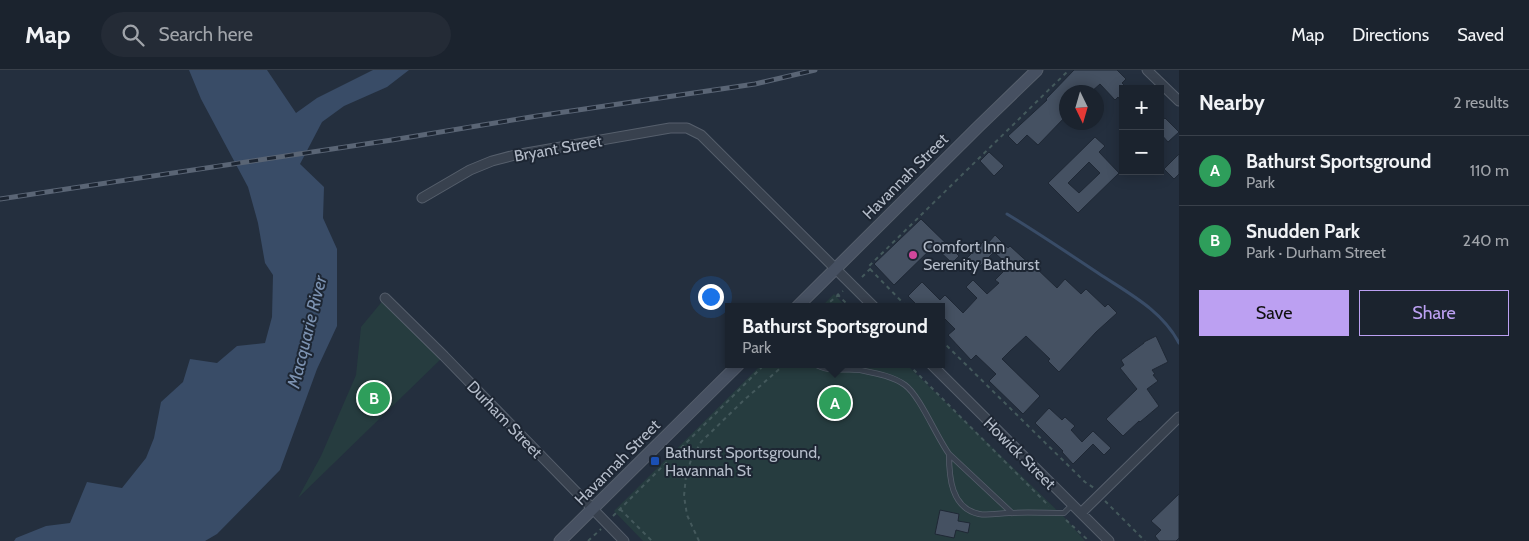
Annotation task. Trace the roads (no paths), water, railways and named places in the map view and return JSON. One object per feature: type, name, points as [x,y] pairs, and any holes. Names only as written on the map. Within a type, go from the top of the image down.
[{"type":"street","name":"Havannah Street","points":[[801,303],[978,126],[1037,70]]},
{"type":"street","points":[[1147,70],[1179,101]]},
{"type":"street","name":"Bryant Street","points":[[422,198],[470,170],[492,161],[515,155],[670,128],[687,128],[701,135],[836,269]]},
{"type":"street","points":[[836,269],[870,303]]},
{"type":"street","name":"Durham Street","points":[[385,298],[624,541]]},
{"type":"street","name":"Havannah Street","points":[[560,541],[735,368]]},
{"type":"street","name":"Howick Street","points":[[935,368],[1109,541]]},
{"type":"street","points":[[1081,514],[1179,417]]},
{"type":"lane","points":[[822,368],[826,370],[855,370],[875,373],[905,385],[912,392],[949,454],[1012,513]]},
{"type":"lane","points":[[949,454],[952,488],[956,498],[970,511],[979,514],[1064,513],[1072,505]]},
{"type":"water","name":"Macquarie River","points":[[189,70],[267,70],[296,113],[317,98],[373,70],[409,70],[387,87],[344,106],[322,122],[300,164],[324,187],[323,218],[337,249],[337,326],[317,369],[280,470],[217,534],[205,541],[14,541],[16,538],[46,526],[70,523],[87,482],[122,488],[146,458],[154,438],[161,402],[183,382],[190,359],[217,363],[237,346],[265,343],[272,317],[273,275],[265,263],[258,223],[248,187],[201,99]]},
{"type":"waterway","points":[[1007,214],[1143,303],[1163,321],[1179,343]]},
{"type":"railway","points":[[0,199],[755,84],[815,70]]},
{"type":"place","name":"Comfort Inn Serenity Bathurst","points":[[913,255]]},
{"type":"place","name":"Snudden Park","points":[[374,398]]},
{"type":"place","name":"Bathurst Sportsground","points":[[835,403]]},
{"type":"place","name":"Bathurst Sportsground, Havannah St","points":[[655,461]]}]
